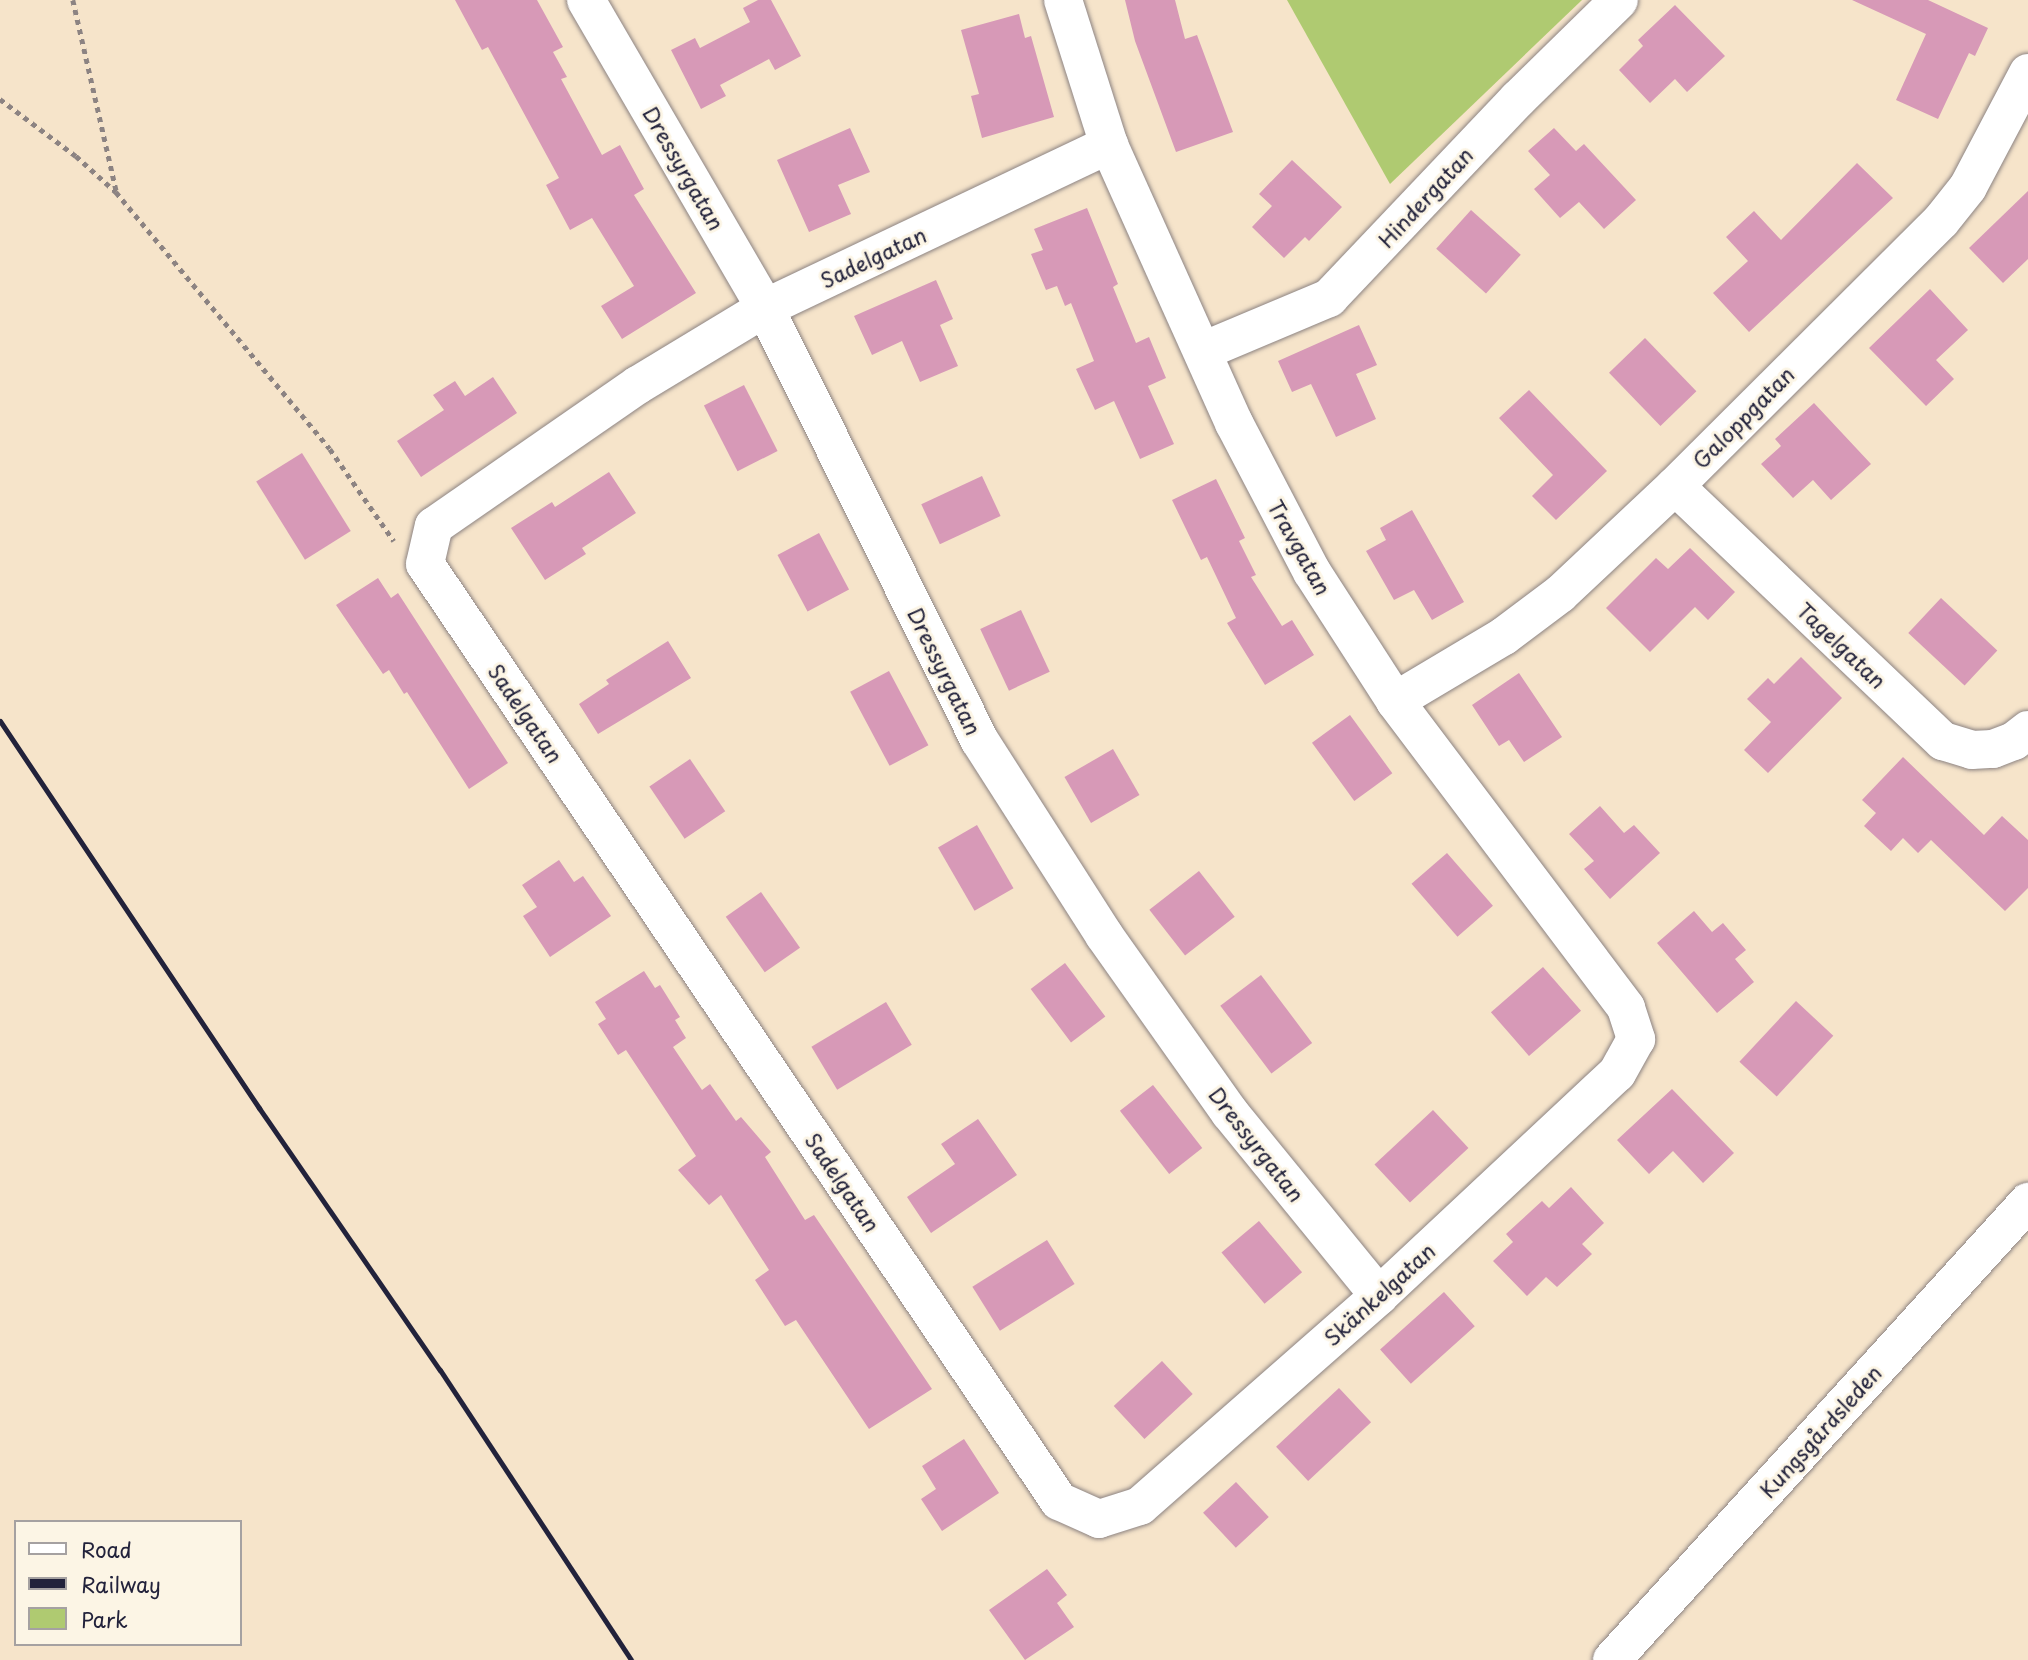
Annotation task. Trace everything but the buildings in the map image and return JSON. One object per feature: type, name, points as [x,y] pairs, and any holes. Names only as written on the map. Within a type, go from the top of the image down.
[{"type":"street","name":"Dressyrgatan","points":[[586,0],[765,308],[980,741],[1104,935],[1230,1114],[1379,1296]]},
{"type":"street","name":"Travgatan","points":[[1063,0],[1109,145],[1234,423],[1312,572],[1395,701],[1626,1008],[1636,1040]]},
{"type":"street","name":"Hindergatan","points":[[1203,351],[1329,298],[1518,99],[1619,0]]},
{"type":"street","name":"Galoppgatan","points":[[1395,701],[1504,636],[1560,594],[1675,486],[1941,221],[1968,187],[2028,73]]},
{"type":"street","name":"Sadelgatan","points":[[1099,1519],[1059,1501],[425,564],[434,526],[638,385],[765,308],[1109,145]]},
{"type":"street","name":"Tagelgatan","points":[[1675,486],[1943,741],[1972,750],[1993,749],[2014,741],[2028,730]]},
{"type":"street","name":"Skänkelgatan","points":[[1099,1519],[1140,1506],[1379,1296],[1617,1073],[1636,1040]]},
{"type":"street","name":"Kungsgårdsleden","points":[[1612,1660],[2028,1202]]},
{"type":"path","points":[[73,0],[116,192]]},
{"type":"path","points":[[0,99],[56,140],[116,192],[330,449],[389,536],[404,552],[425,564]]},
{"type":"green space","points":[[1287,0],[1582,0],[1390,184]]},
{"type":"railway","points":[[0,721],[259,1108],[440,1370],[631,1660]]}]
